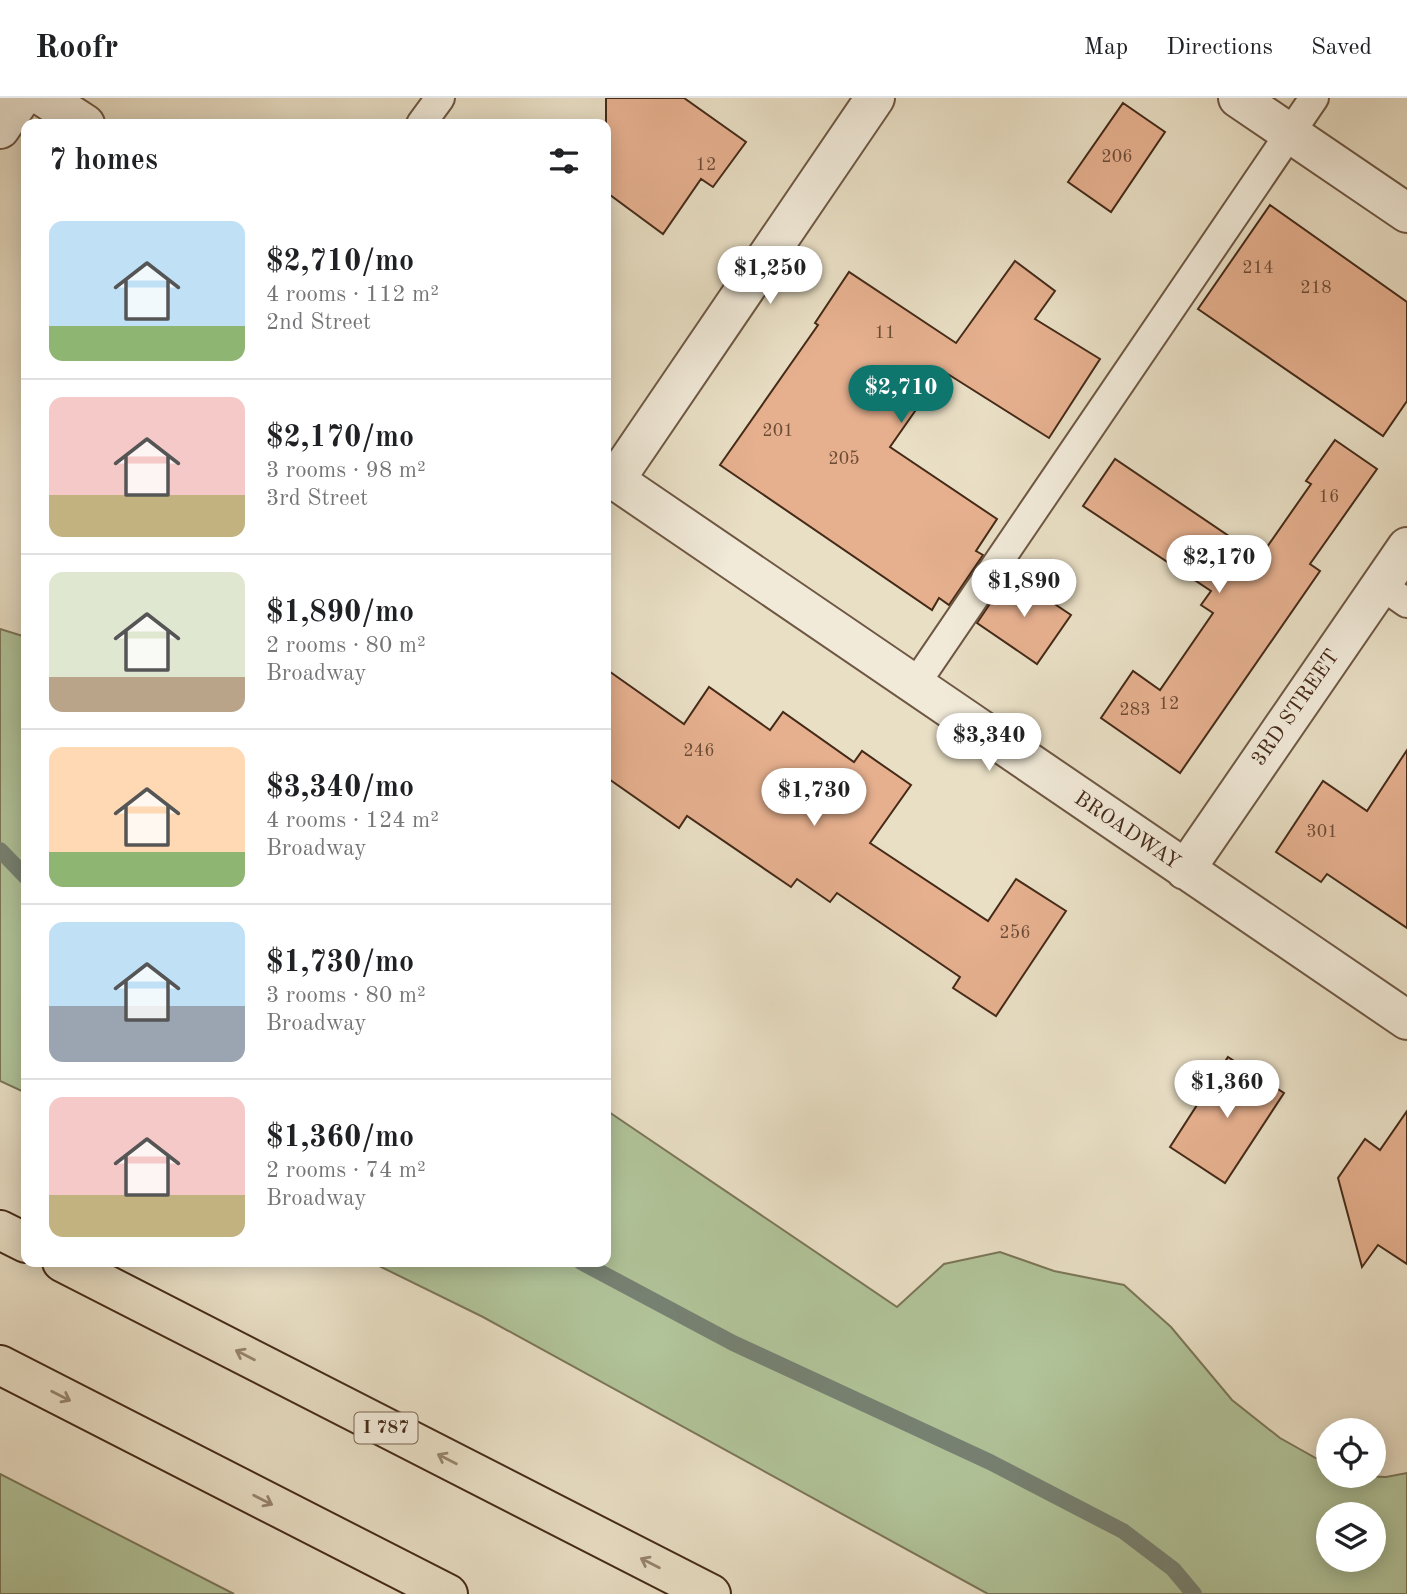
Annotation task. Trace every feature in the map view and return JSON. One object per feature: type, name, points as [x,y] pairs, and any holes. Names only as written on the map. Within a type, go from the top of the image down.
[{"type":"highway","points":[[0,1230],[21,1240]]},
{"type":"highway","name":"I 787","points":[[72,1267],[710,1594]]},
{"type":"highway","points":[[0,1365],[448,1594]]},
{"type":"street","points":[[0,129],[21,98]]},
{"type":"street","points":[[45,98],[77,119]]},
{"type":"street","points":[[611,476],[876,98]]},
{"type":"street","points":[[1238,98],[1407,213]]},
{"type":"street","name":"BROADWAY","points":[[611,478],[1407,1020]]},
{"type":"street","name":"3RD STREET","points":[[1185,870],[1394,594],[1407,547]]},
{"type":"lane","points":[[425,119],[440,98]]},
{"type":"lane","points":[[914,686],[1314,98]]},
{"type":"green space","points":[[0,629],[21,635],[21,1091],[0,1081]]},
{"type":"green space","points":[[611,1113],[897,1307],[944,1264],[1000,1252],[1054,1271],[1124,1285],[1171,1327],[1232,1400],[1280,1438],[1316,1458],[1316,1488],[1386,1488],[1386,1477],[1407,1473],[1407,1594],[988,1594],[483,1317],[381,1267],[611,1267]]},
{"type":"green space","points":[[0,1474],[234,1594],[0,1594]]},
{"type":"building","points":[[606,98],[684,98],[746,142],[713,187],[701,179],[663,234],[611,196],[611,119],[606,119]]},
{"type":"building","points":[[1123,103],[1165,132],[1111,212],[1068,182]]},
{"type":"building","points":[[1270,205],[1407,302],[1407,401],[1383,436],[1198,309]]},
{"type":"building","points":[[1015,261],[1055,291],[1035,319],[1100,359],[1049,438],[943,371],[890,447],[997,519],[976,551],[983,555],[949,605],[939,598],[932,610],[720,465],[818,325],[815,323],[849,272],[956,343]]},
{"type":"building","points":[[1335,440],[1377,469],[1310,564],[1320,571],[1180,773],[1101,718],[1133,671],[1160,690],[1213,613],[1201,605],[1211,591],[1083,506],[1115,459],[1260,557],[1311,484],[1306,481]]},
{"type":"building","points":[[1010,574],[1071,615],[1037,664],[977,623]]},
{"type":"building","points":[[611,673],[684,724],[709,687],[770,730],[783,712],[854,762],[862,751],[911,785],[870,843],[988,921],[1016,879],[1066,911],[996,1016],[953,988],[960,977],[837,893],[830,902],[797,879],[791,887],[687,816],[679,828],[611,780]]},
{"type":"building","points":[[1407,750],[1407,928],[1327,874],[1321,882],[1276,852],[1323,781],[1367,811]]},
{"type":"building","points":[[1228,1057],[1284,1093],[1225,1183],[1170,1147]]},
{"type":"building","points":[[1407,1111],[1407,1264],[1378,1245],[1362,1267],[1338,1178],[1365,1139],[1380,1150]]},
{"type":"waterway","points":[[0,850],[21,872]]},
{"type":"waterway","points":[[590,1267],[733,1343],[990,1462],[1123,1531],[1173,1569],[1194,1594]]}]
